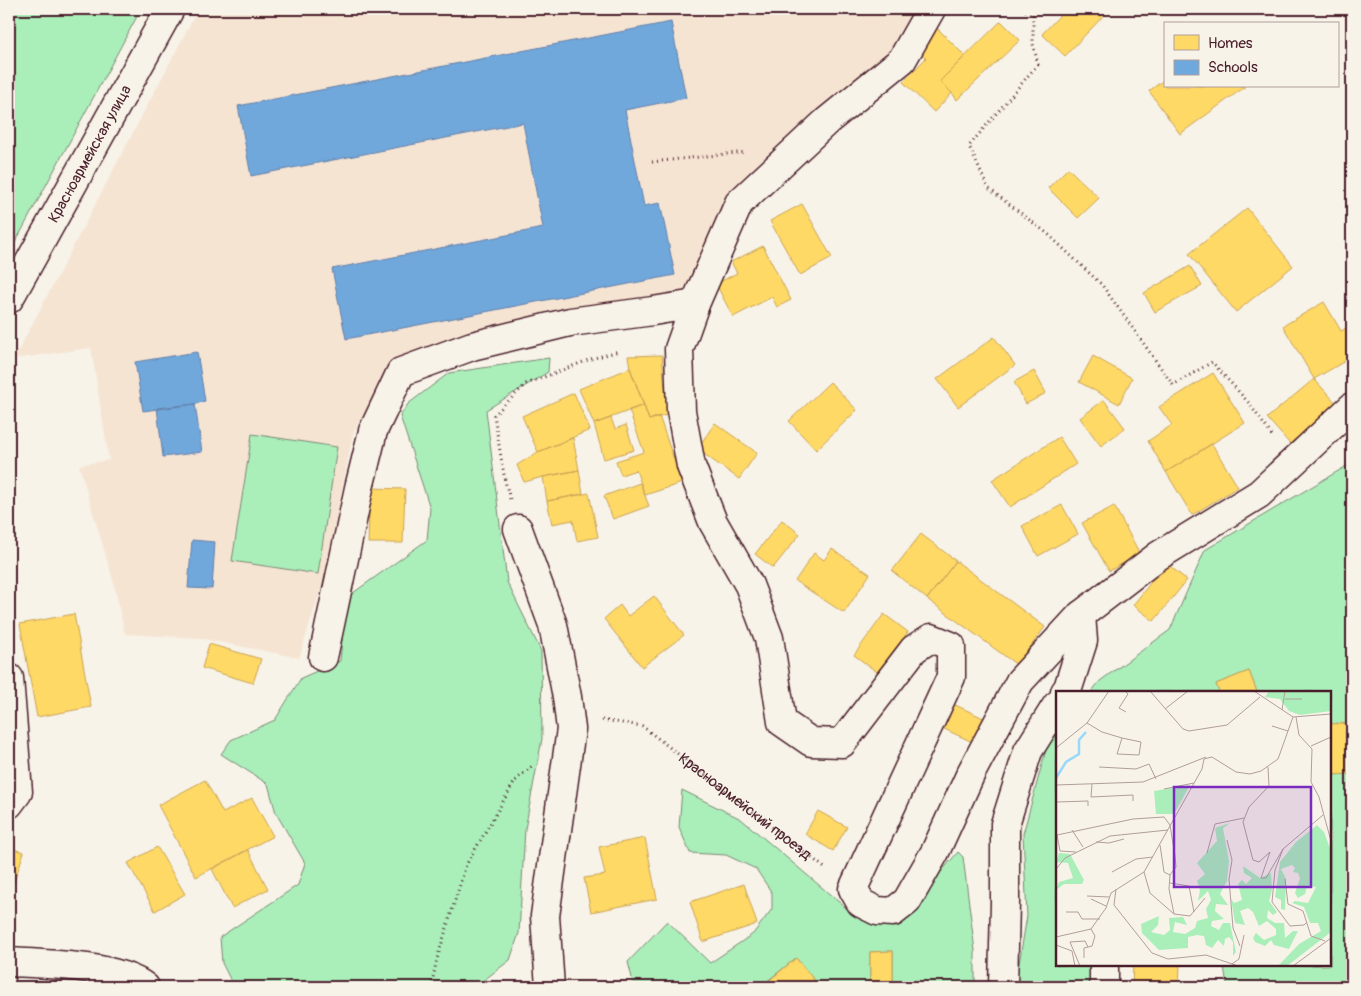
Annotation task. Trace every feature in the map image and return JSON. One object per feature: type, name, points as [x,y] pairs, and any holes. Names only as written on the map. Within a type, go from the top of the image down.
[{"type":"street","name":"Красноармейская улица","points":[[9,299],[170,9]]},
{"type":"street","points":[[931,9],[902,60],[826,121],[740,203],[695,304],[679,349],[681,411],[691,466],[713,522],[750,585],[770,638],[782,722],[811,742],[842,743],[914,649],[930,638],[951,646],[951,677],[853,889],[861,903],[877,911],[893,912],[907,901],[935,852],[971,773],[1020,681],[1081,615],[1158,556],[1259,494],[1352,407]]},
{"type":"street","points":[[323,657],[373,431],[401,372],[472,346],[570,322],[695,304]]},
{"type":"street","points":[[518,530],[553,625],[572,730],[545,916],[550,987]]},
{"type":"street","points":[[1066,691],[1083,641],[1081,615]]},
{"type":"street","points":[[9,678],[18,792],[9,804]]},
{"type":"street","points":[[1003,987],[1004,824],[1028,751],[1056,707]]},
{"type":"street","points":[[9,962],[64,965],[118,974],[145,987]]},
{"type":"street","points":[[1104,966],[1104,987]]},
{"type":"path","points":[[1020,9],[1033,13],[1033,44],[1038,64],[969,146],[988,188],[1048,234],[1102,285],[1173,385],[1212,362],[1248,402],[1277,442],[1295,460]]},
{"type":"path","points":[[652,162],[751,151]]},
{"type":"path","points":[[518,530],[505,481],[494,415],[526,384],[591,359]]},
{"type":"path","name":"Красноармейский проезд","points":[[572,730],[604,719],[642,726],[853,889]]},
{"type":"path","points":[[431,987],[437,959],[466,865],[515,780],[572,730]]},
{"type":"shaded area","points":[[198,9],[918,9],[896,53],[823,110],[689,291],[383,378],[353,434],[325,576],[299,658],[199,638],[125,634],[113,580],[79,465],[109,460],[91,348],[14,359]]},
{"type":"green space","points":[[9,9],[141,9],[9,254]]},
{"type":"green space","points":[[549,358],[548,372],[486,410],[507,582],[541,651],[542,739],[525,829],[519,933],[510,960],[475,987],[234,987],[222,963],[220,937],[298,885],[305,863],[276,813],[268,784],[221,754],[231,740],[275,720],[301,678],[340,661],[346,598],[427,540],[430,508],[400,416],[408,404],[449,373]]},
{"type":"green space","points":[[252,434],[337,447],[318,574],[232,561]]},
{"type":"green space","points":[[1352,459],[1352,984],[1315,987],[1227,987],[1224,966],[1331,966],[1331,775],[1350,774],[1350,724],[1331,724],[1331,691],[1257,691],[1249,671],[1216,684],[1219,691],[1092,691],[1100,681],[1170,630],[1205,550],[1345,467]]},
{"type":"green space","points":[[1056,735],[1056,966],[1100,966],[1096,987],[1015,987],[1027,916],[1023,834],[1047,746]]},
{"type":"green space","points":[[682,790],[741,819],[846,908],[893,912],[911,907],[958,852],[963,857],[975,951],[975,987],[808,987],[815,981],[796,958],[765,983],[768,987],[637,987],[633,982],[628,962],[667,921],[710,963],[753,934],[772,909],[772,893],[756,869],[726,855],[690,853],[679,827]],"holes":[[[893,951],[893,982],[870,983],[870,952]]]},
{"type":"building: Homes","points":[[1066,9],[1110,9],[1065,56],[1042,34]]},
{"type":"building: Homes","points":[[1001,21],[1020,40],[957,100],[940,81]]},
{"type":"building: Homes","points":[[937,28],[965,56],[940,81],[952,93],[934,112],[903,82],[926,58],[917,49]]},
{"type":"building: Homes","points":[[1164,80],[1164,88],[1243,88],[1180,134],[1149,91]]},
{"type":"building: Homes","points":[[1068,168],[1099,198],[1078,218],[1048,188]]},
{"type":"building: Homes","points":[[802,204],[832,258],[800,275],[770,221]]},
{"type":"building: Homes","points":[[1247,208],[1293,266],[1236,312],[1189,254]]},
{"type":"building: Homes","points":[[763,246],[791,300],[777,307],[772,297],[733,317],[716,284],[737,273],[731,262]]},
{"type":"building: Homes","points":[[1190,266],[1202,286],[1155,312],[1144,293]]},
{"type":"building: Homes","points":[[1324,302],[1341,331],[1352,325],[1352,357],[1314,379],[1283,326]]},
{"type":"building: Homes","points":[[994,337],[1015,365],[958,407],[937,379]]},
{"type":"building: Homes","points":[[662,355],[667,415],[649,420],[630,368],[628,356]]},
{"type":"building: Homes","points":[[1093,356],[1132,378],[1119,404],[1079,382]]},
{"type":"building: Homes","points":[[630,368],[644,405],[594,424],[579,389]]},
{"type":"building: Homes","points":[[1034,371],[1046,393],[1026,404],[1014,382]]},
{"type":"building: Homes","points":[[1213,373],[1245,423],[1166,472],[1148,441],[1172,425],[1159,407]]},
{"type":"building: Homes","points":[[1314,379],[1337,404],[1290,444],[1267,418]]},
{"type":"building: Homes","points":[[830,382],[857,410],[816,450],[789,421]]},
{"type":"building: Homes","points":[[574,393],[590,430],[538,452],[522,416]]},
{"type":"building: Homes","points":[[1104,400],[1125,428],[1101,446],[1080,418]]},
{"type":"building: Homes","points":[[644,405],[649,420],[659,416],[682,483],[645,495],[636,470],[621,475],[616,461],[644,452],[629,410]]},
{"type":"building: Homes","points":[[611,418],[615,429],[626,425],[634,450],[604,459],[594,424]]},
{"type":"building: Homes","points":[[715,423],[757,453],[739,479],[697,449]]},
{"type":"building: Homes","points":[[1059,437],[1076,464],[1010,507],[992,480]]},
{"type":"building: Homes","points":[[573,438],[579,470],[524,482],[517,465],[538,452]]},
{"type":"building: Homes","points":[[1212,444],[1238,487],[1192,515],[1166,472]]},
{"type":"building: Homes","points":[[579,470],[583,494],[547,501],[543,477]]},
{"type":"building: Homes","points":[[640,483],[649,506],[613,519],[604,496]]},
{"type":"building: Homes","points":[[370,488],[405,489],[403,543],[368,543]]},
{"type":"building: Homes","points":[[589,493],[598,537],[577,541],[573,520],[552,524],[547,501]]},
{"type":"building: Homes","points":[[1062,505],[1078,534],[1038,556],[1022,526]]},
{"type":"building: Homes","points":[[1114,506],[1140,554],[1109,571],[1082,523]]},
{"type":"building: Homes","points":[[782,520],[800,534],[773,568],[755,554]]},
{"type":"building: Homes","points":[[921,534],[956,561],[927,599],[892,571]]},
{"type":"building: Homes","points":[[832,549],[870,574],[844,613],[795,581],[814,553],[824,560]]},
{"type":"building: Homes","points":[[956,561],[1045,627],[1017,665],[927,599]]},
{"type":"building: Homes","points":[[1166,563],[1187,580],[1154,621],[1133,605]]},
{"type":"building: Homes","points":[[654,596],[684,635],[642,667],[604,619],[620,605],[628,616]]},
{"type":"building: Homes","points":[[74,614],[91,707],[37,717],[20,624]]},
{"type":"building: Homes","points":[[884,614],[908,632],[877,672],[854,655]]},
{"type":"building: Homes","points":[[209,644],[261,659],[253,683],[202,668]]},
{"type":"building: Homes","points":[[1249,671],[1257,691],[1219,691],[1216,684]]},
{"type":"building: Homes","points":[[951,703],[990,721],[979,745],[940,727]]},
{"type":"building: Homes","points":[[1350,723],[1351,774],[1331,775],[1331,724]]},
{"type":"building: Homes","points":[[205,780],[223,813],[252,798],[273,836],[196,877],[158,805]]},
{"type":"building: Homes","points":[[818,811],[847,827],[833,851],[805,834]]},
{"type":"building: Homes","points":[[645,838],[657,899],[591,912],[584,878],[605,875],[599,847]]},
{"type":"building: Homes","points":[[157,847],[185,894],[155,911],[128,863]]},
{"type":"building: Homes","points":[[9,848],[24,852],[9,897]]},
{"type":"building: Homes","points":[[248,850],[268,889],[232,908],[212,869]]},
{"type":"building: Homes","points":[[744,884],[757,924],[703,942],[690,902]]},
{"type":"building: Homes","points":[[893,951],[893,982],[870,983],[870,952]]},
{"type":"building: Homes","points":[[796,958],[815,981],[808,987],[768,987],[765,984]]},
{"type":"building: Homes","points":[[1133,966],[1180,966],[1179,987],[1132,987]]},
{"type":"building: Schools","points":[[671,22],[686,98],[625,110],[644,206],[660,203],[675,275],[346,339],[332,269],[543,228],[523,123],[251,176],[238,106]]},
{"type":"building: Schools","points":[[197,352],[205,401],[143,411],[135,362]]},
{"type":"building: Schools","points":[[195,404],[202,452],[163,457],[157,408]]},
{"type":"building: Schools","points":[[192,540],[215,542],[212,589],[188,588]]}]
